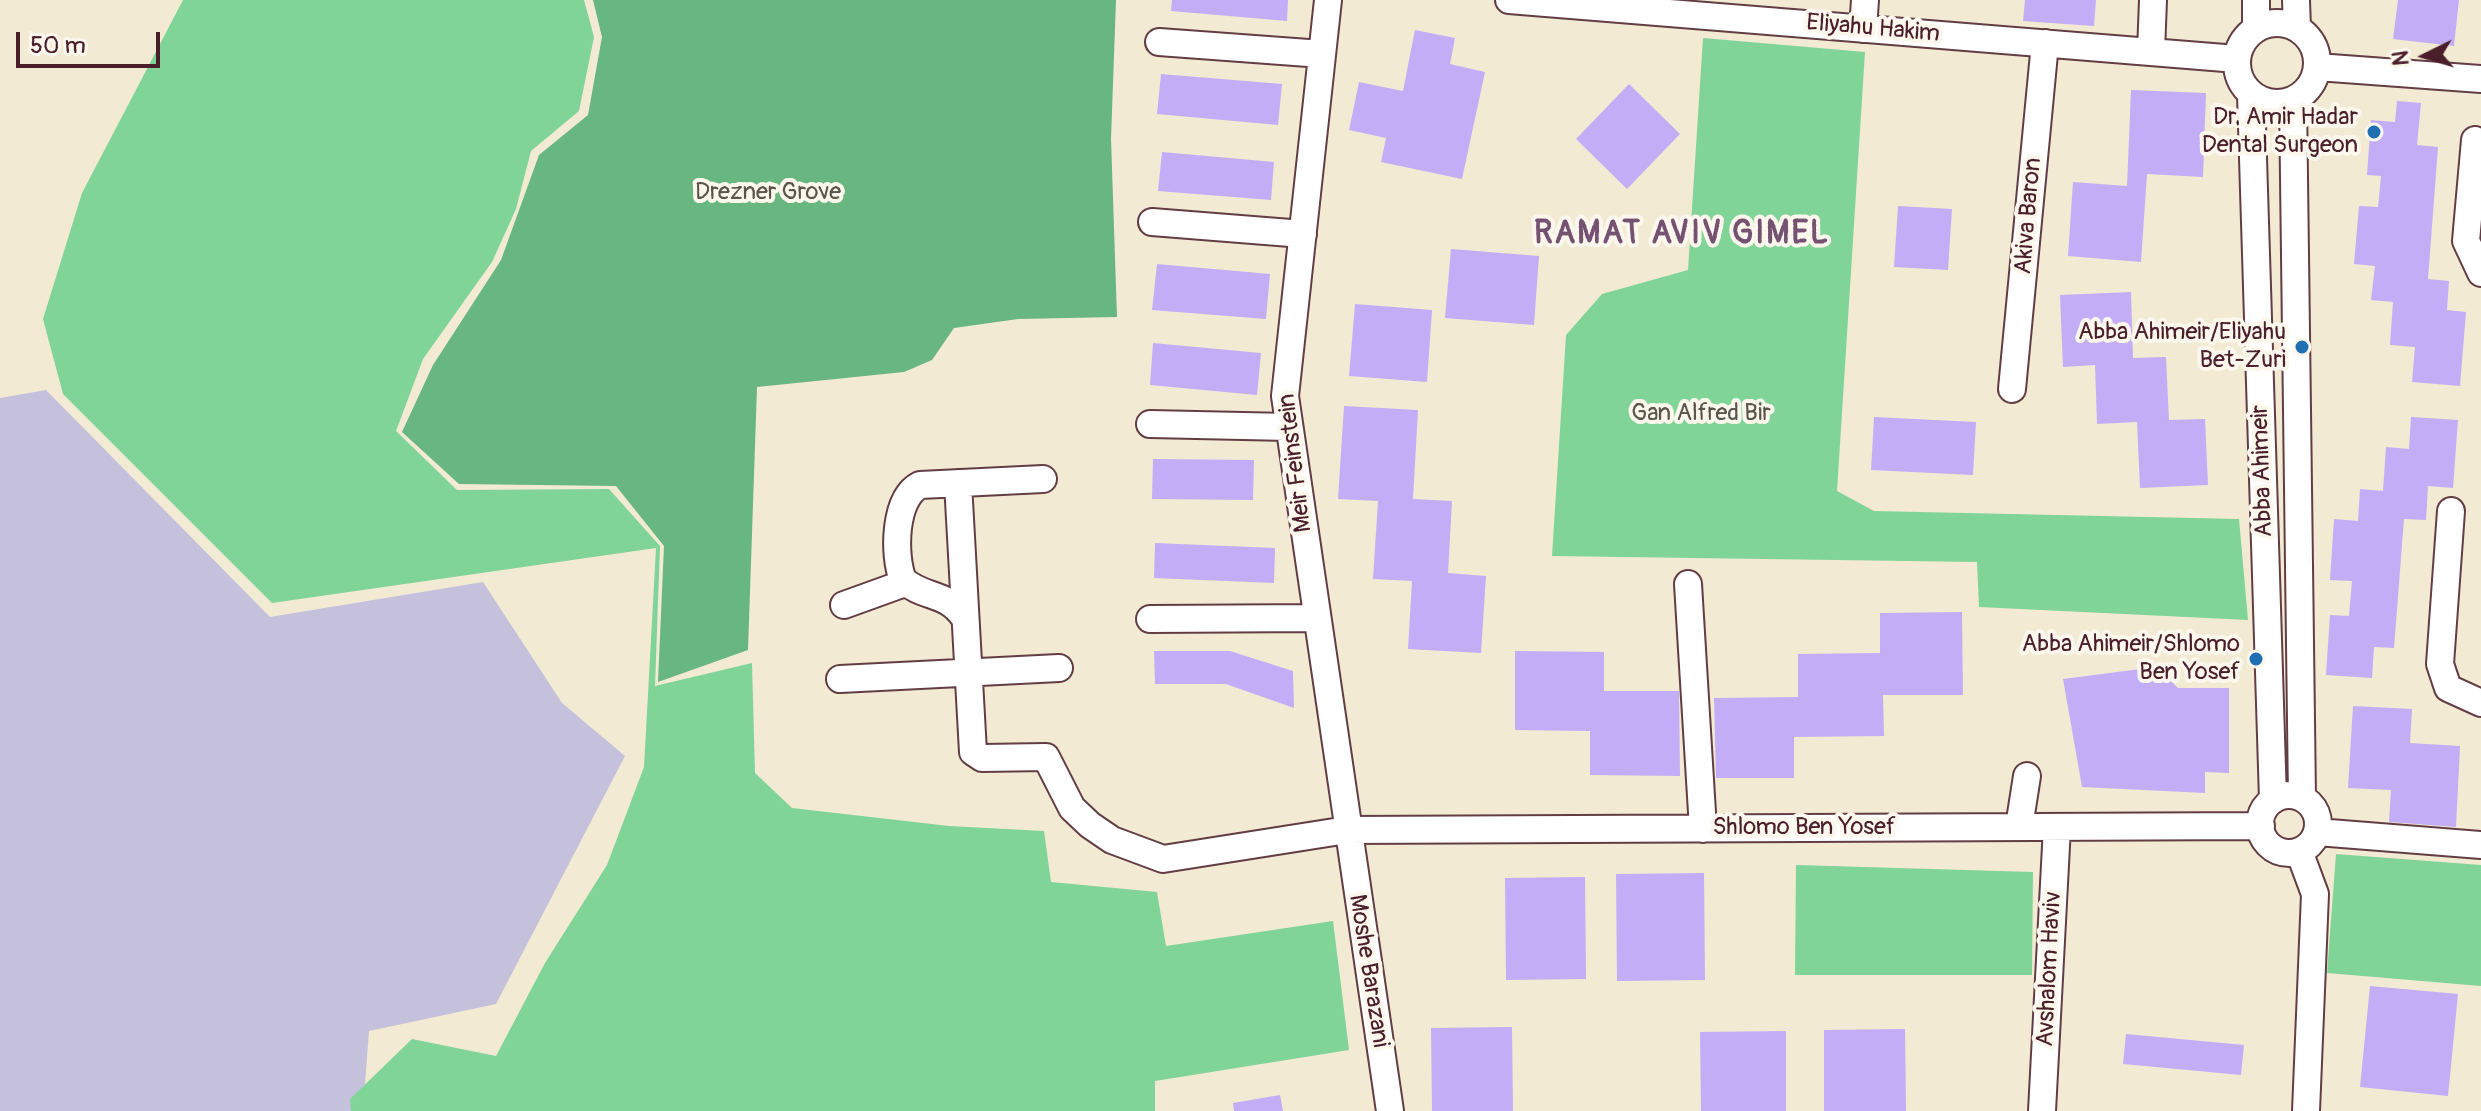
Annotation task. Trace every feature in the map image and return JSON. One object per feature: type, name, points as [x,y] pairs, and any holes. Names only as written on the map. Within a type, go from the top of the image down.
[{"type":"street","name":"Meir Feinstein","points":[[1328,0],[1285,396],[1347,830]]},
{"type":"street","name":"Eliyahu Hakim","points":[[1509,0],[2237,59]]},
{"type":"street","points":[[1863,29],[1865,0]]},
{"type":"street","points":[[2151,52],[2153,0]]},
{"type":"street","points":[[2256,0],[2256,29]]},
{"type":"street","points":[[2296,0],[2297,28]]},
{"type":"street","points":[[2276,23],[2297,28],[2312,45],[2317,67],[2309,87],[2293,100],[2271,103],[2251,94],[2238,72],[2237,59],[2246,38],[2256,29],[2276,23]]},
{"type":"street","points":[[1159,42],[1322,54]]},
{"type":"street","name":"Akiva Baron","points":[[2012,389],[2045,43]]},
{"type":"street","points":[[2317,67],[2481,79]]},
{"type":"street","name":"Abba Ahimeir","points":[[2251,94],[2273,800]]},
{"type":"street","name":"Abba Ahimeir","points":[[2293,100],[2302,798]]},
{"type":"street","points":[[2475,140],[2466,241],[2481,273]]},
{"type":"street","points":[[1152,222],[1303,234]]},
{"type":"street","points":[[1150,424],[1289,427]]},
{"type":"street","points":[[964,617],[950,601],[905,583],[900,574],[902,502],[920,485],[1043,479]]},
{"type":"street","points":[[958,483],[967,671]]},
{"type":"street","points":[[2451,511],[2440,664],[2448,688],[2481,703]]},
{"type":"street","points":[[934,595],[962,572]]},
{"type":"street","points":[[844,605],[905,583]]},
{"type":"street","points":[[1688,584],[1703,829]]},
{"type":"street","points":[[1150,619],[1316,618]]},
{"type":"street","points":[[840,679],[1059,668]]},
{"type":"street","name":"Shlomo Ben Yosef","points":[[967,671],[973,752],[982,758],[1046,757],[1072,808],[1090,825],[1112,840],[1163,859],[1347,830],[2261,826]]},
{"type":"street","points":[[2019,827],[2027,776]]},
{"type":"street","points":[[2306,1111],[2315,894],[2308,841],[2315,812],[2302,798],[2287,795],[2273,800],[2266,808],[2261,826],[2274,848],[2282,852],[2308,841],[2481,845]]},
{"type":"street","name":"Avshalom Haviv","points":[[2042,1111],[2057,827]]},
{"type":"street","name":"Moshe Barazani","points":[[1347,830],[1390,1111]]},
{"type":"shaded area","points":[[46,390],[270,617],[483,582],[562,703],[625,756],[496,1004],[369,1031],[363,1111],[0,1111],[0,398]]},
{"type":"green space","points":[[183,0],[584,0],[594,37],[579,111],[531,151],[516,209],[492,262],[423,359],[396,431],[457,490],[609,489],[660,546],[655,686],[752,663],[755,773],[792,808],[949,826],[1044,831],[1051,882],[1157,892],[1166,946],[1333,921],[1349,1050],[1155,1081],[1155,1111],[351,1111],[350,1099],[412,1039],[496,1056],[545,963],[607,865],[644,767],[656,548],[272,603],[63,394],[43,319],[82,193]]},
{"type":"green space","name":"Drezner Grove","points":[[593,0],[1116,0],[1111,139],[1117,317],[1018,319],[954,328],[932,360],[904,372],[757,387],[748,650],[658,682],[664,546],[616,486],[459,484],[402,432],[433,365],[501,260],[539,155],[588,115],[602,37]]},
{"type":"green space","name":"Gan Alfred Bir","points":[[1703,38],[1865,52],[1837,491],[1874,511],[2239,519],[2248,620],[1979,607],[1977,562],[1552,556],[1566,335],[1602,294],[1688,270]]},
{"type":"green space","points":[[2336,854],[2481,865],[2481,986],[2327,973]]},
{"type":"green space","points":[[1796,865],[2033,872],[2032,975],[1795,975]]},
{"type":"building","points":[[1172,0],[1288,0],[1287,21],[1171,11]]},
{"type":"building","points":[[2025,0],[2096,0],[2094,26],[2023,21]]},
{"type":"building","points":[[2398,0],[2459,0],[2454,46],[2393,39]]},
{"type":"building","points":[[1415,30],[1455,38],[1450,64],[1485,72],[1462,179],[1381,162],[1386,138],[1349,130],[1359,82],[1403,91]]},
{"type":"building","points":[[1161,74],[1282,84],[1278,125],[1157,114]]},
{"type":"building","points":[[1629,84],[1680,134],[1627,189],[1576,139]]},
{"type":"building","points":[[2131,90],[2206,93],[2203,177],[2147,174],[2141,262],[2068,256],[2073,182],[2127,186]]},
{"type":"building","points":[[2397,101],[2421,103],[2417,145],[2438,147],[2428,279],[2449,281],[2447,310],[2466,312],[2460,386],[2412,382],[2415,347],[2390,345],[2393,302],[2371,300],[2375,266],[2354,264],[2359,206],[2378,207],[2381,176],[2367,175],[2371,120],[2395,122]]},
{"type":"building","points":[[1162,152],[1274,162],[1271,200],[1158,191]]},
{"type":"building","points":[[1898,206],[1952,209],[1948,270],[1894,267]]},
{"type":"building","points":[[1451,249],[1539,256],[1534,325],[1445,318]]},
{"type":"building","points":[[1157,264],[1270,274],[1266,319],[1152,310]]},
{"type":"building","points":[[2131,292],[2133,358],[2166,357],[2169,420],[2205,419],[2208,485],[2140,488],[2137,422],[2097,424],[2095,365],[2063,367],[2060,295]]},
{"type":"building","points":[[1355,304],[1432,310],[1427,382],[1349,376]]},
{"type":"building","points":[[1153,343],[1261,353],[1257,395],[1150,385]]},
{"type":"building","points":[[1344,406],[1418,410],[1413,499],[1452,501],[1448,573],[1486,576],[1481,653],[1408,649],[1412,581],[1373,579],[1378,501],[1338,499]]},
{"type":"building","points":[[1874,417],[1976,422],[1973,475],[1871,470]]},
{"type":"building","points":[[2411,417],[2458,420],[2453,488],[2428,486],[2426,520],[2404,519],[2394,648],[2374,647],[2372,678],[2326,675],[2330,615],[2349,616],[2352,581],[2330,580],[2334,519],[2358,521],[2360,489],[2383,491],[2386,447],[2409,449]]},
{"type":"building","points":[[1153,459],[1254,460],[1253,500],[1152,499]]},
{"type":"building","points":[[1155,543],[1275,548],[1274,583],[1154,578]]},
{"type":"building","points":[[1962,612],[1963,695],[1883,695],[1884,736],[1794,737],[1794,778],[1716,778],[1714,698],[1798,697],[1798,654],[1880,653],[1880,613]]},
{"type":"building","points":[[1154,651],[1230,651],[1293,671],[1294,708],[1226,684],[1155,684]]},
{"type":"building","points":[[1515,651],[1604,652],[1604,691],[1679,691],[1680,776],[1590,775],[1590,731],[1515,730]]},
{"type":"building","points":[[2156,667],[2178,688],[2229,688],[2229,773],[2205,772],[2205,793],[2082,787],[2063,679]]},
{"type":"building","points":[[2353,706],[2412,709],[2410,743],[2460,746],[2456,827],[2389,822],[2391,790],[2348,788]]},
{"type":"building","points":[[1704,873],[1705,980],[1617,981],[1616,874]]},
{"type":"building","points":[[1585,877],[1586,979],[1506,980],[1505,878]]},
{"type":"building","points":[[2370,986],[2458,994],[2448,1096],[2360,1087]]},
{"type":"building","points":[[1512,1027],[1513,1111],[1432,1111],[1431,1028]]},
{"type":"building","points":[[1905,1029],[1906,1111],[1824,1111],[1824,1030]]},
{"type":"building","points":[[1786,1031],[1786,1111],[1701,1111],[1700,1032]]},
{"type":"building","points":[[2126,1034],[2244,1045],[2241,1075],[2123,1064]]},
{"type":"building","points":[[1280,1095],[1283,1111],[1234,1111],[1233,1103]]},
{"type":"place","name":"Dr. Amir Hadar Dental Surgeon","points":[[2374,132]]},
{"type":"place","name":"Abba Ahimeir/Eliyahu Bet-Zuri","points":[[2302,347]]},
{"type":"place","name":"Abba Ahimeir/Shlomo Ben Yosef","points":[[2256,659]]},
{"type":"district","name":"RAMAT AVIV GIMEL","points":[[1682,235]]}]
